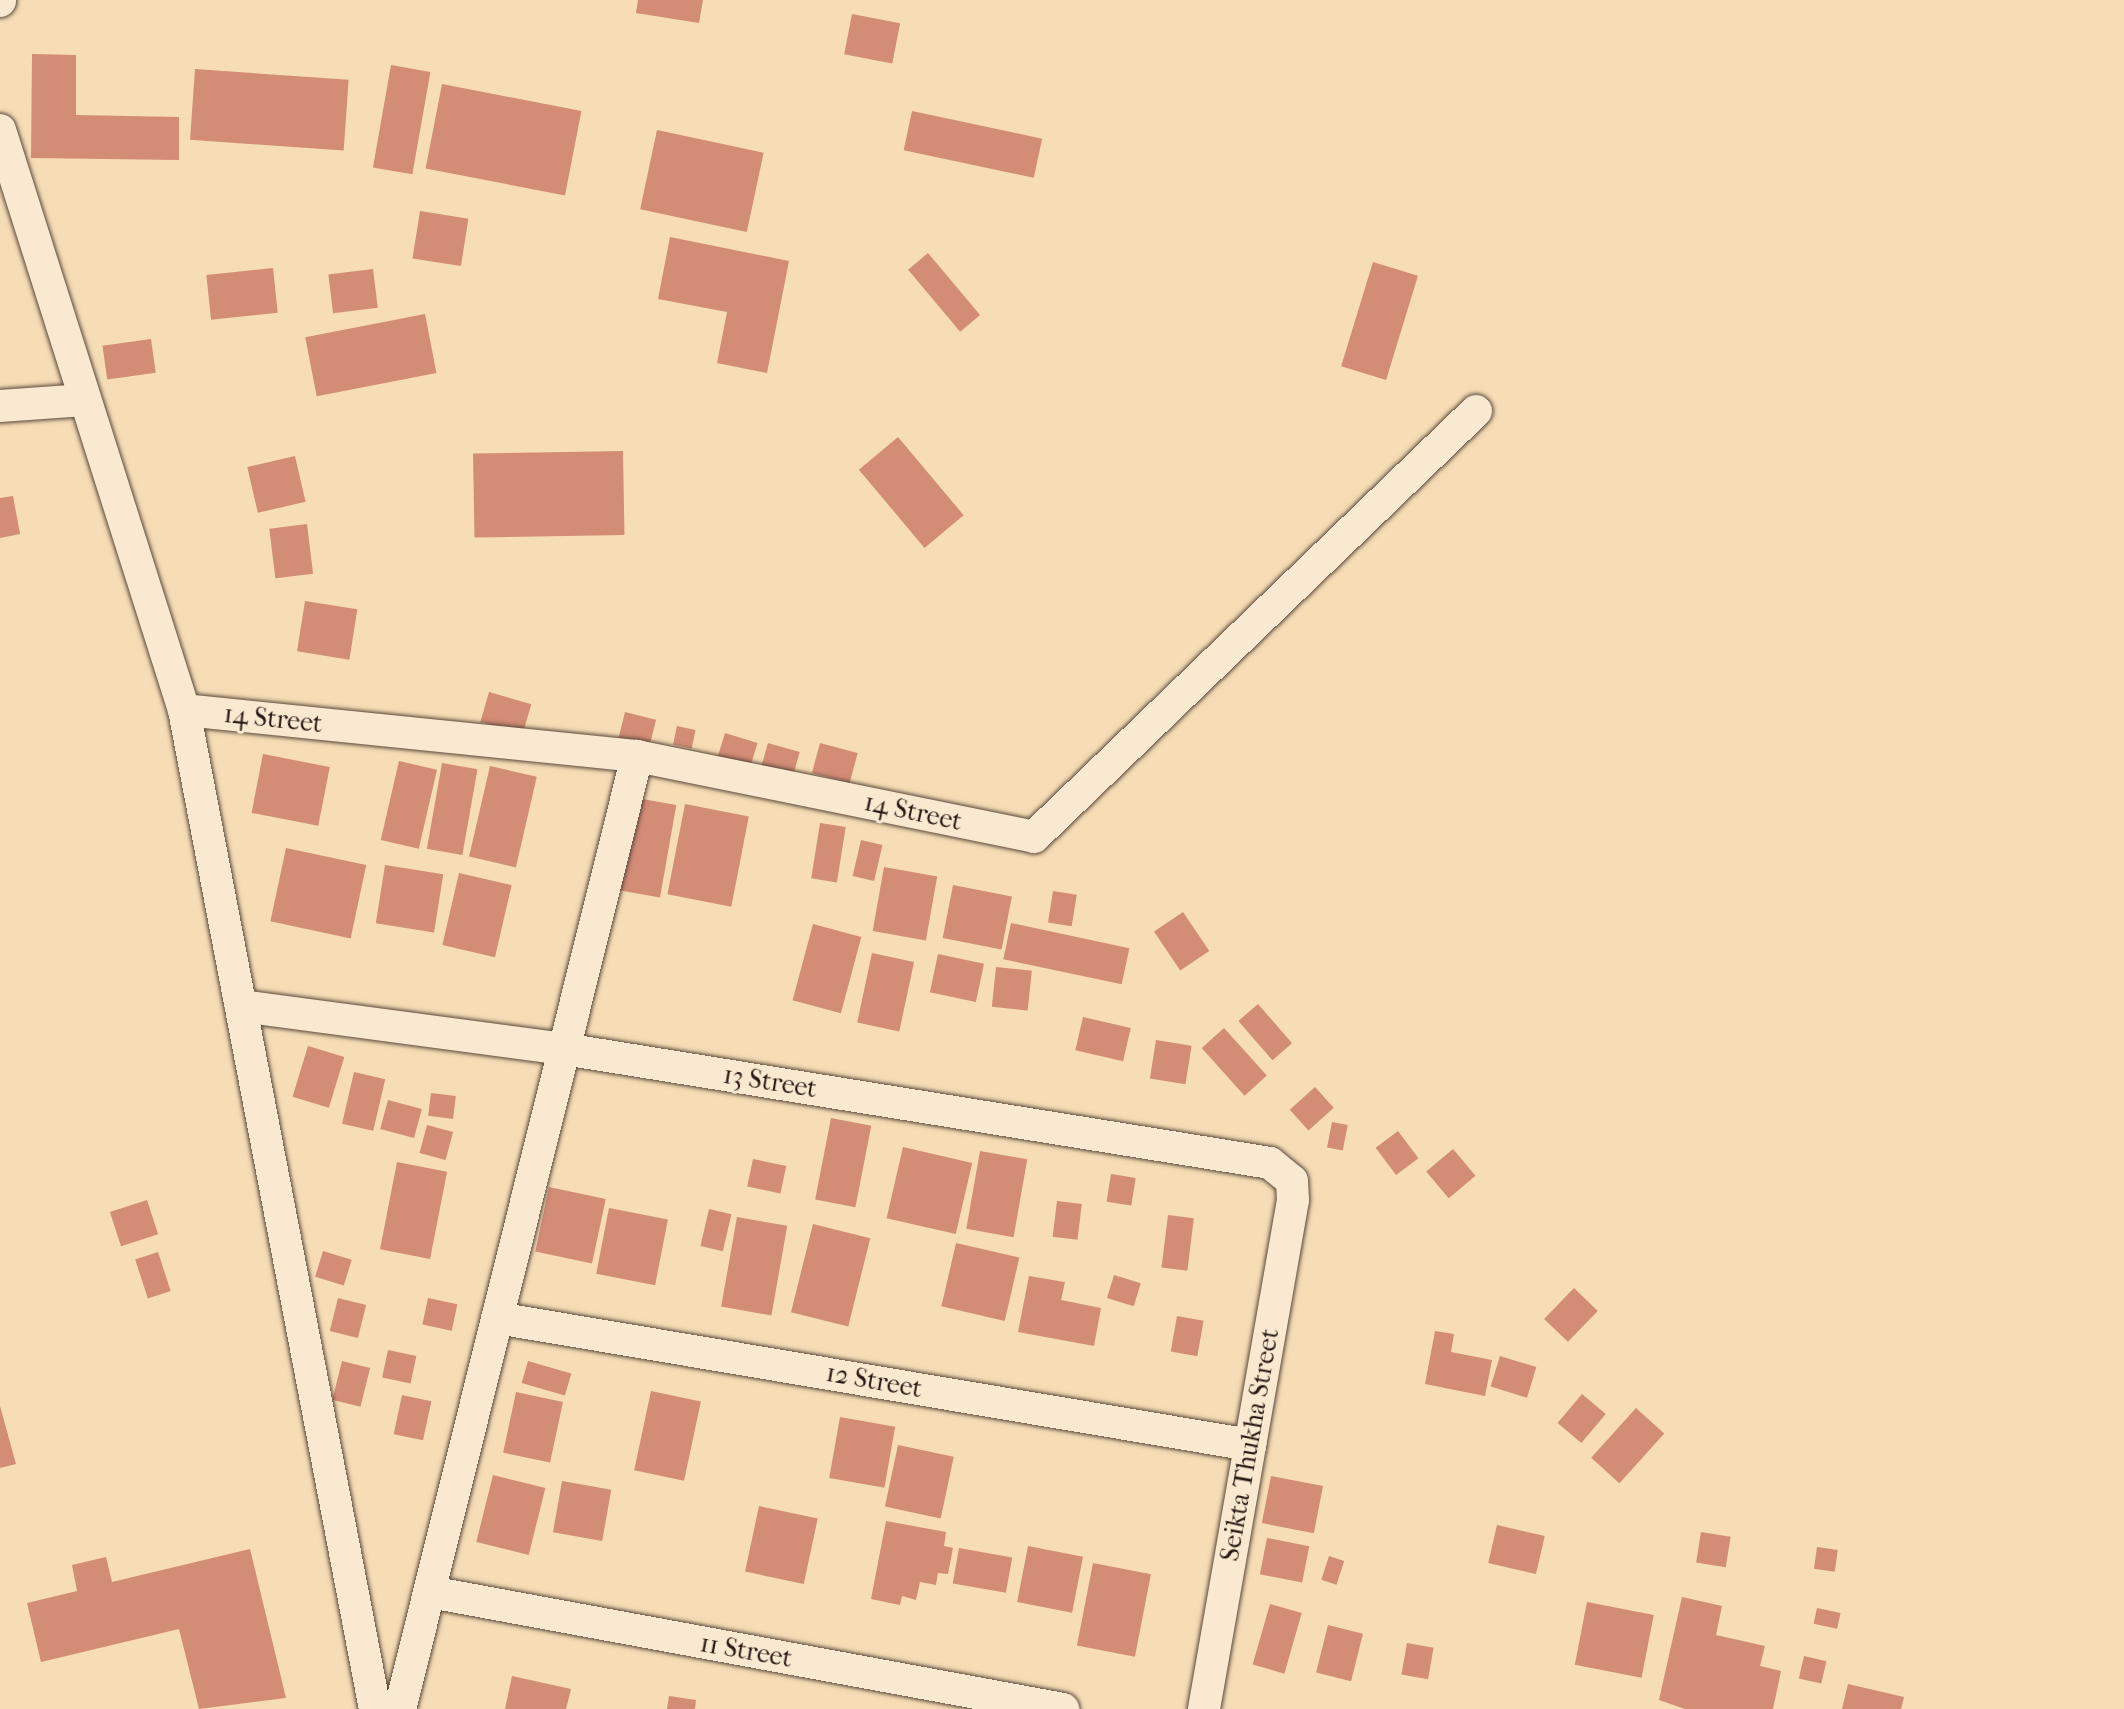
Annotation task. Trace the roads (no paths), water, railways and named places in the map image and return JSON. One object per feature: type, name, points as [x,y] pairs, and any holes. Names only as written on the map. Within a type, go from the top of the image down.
[{"type":"street","points":[[0,130],[184,710],[375,1709]]},
{"type":"street","points":[[0,406],[85,400]]},
{"type":"street","name":"14 Street","points":[[184,710],[637,756],[1034,837],[1476,411]]},
{"type":"street","points":[[400,1709],[637,756]]},
{"type":"street","name":"13 Street","points":[[241,1006],[564,1049],[1270,1163],[1292,1181]]},
{"type":"street","name":"Seikta Thukha Street","points":[[1204,1709],[1292,1181]]},
{"type":"street","name":"12 Street","points":[[497,1318],[1250,1445]]},
{"type":"street","name":"11 Street","points":[[430,1592],[1063,1709]]}]
